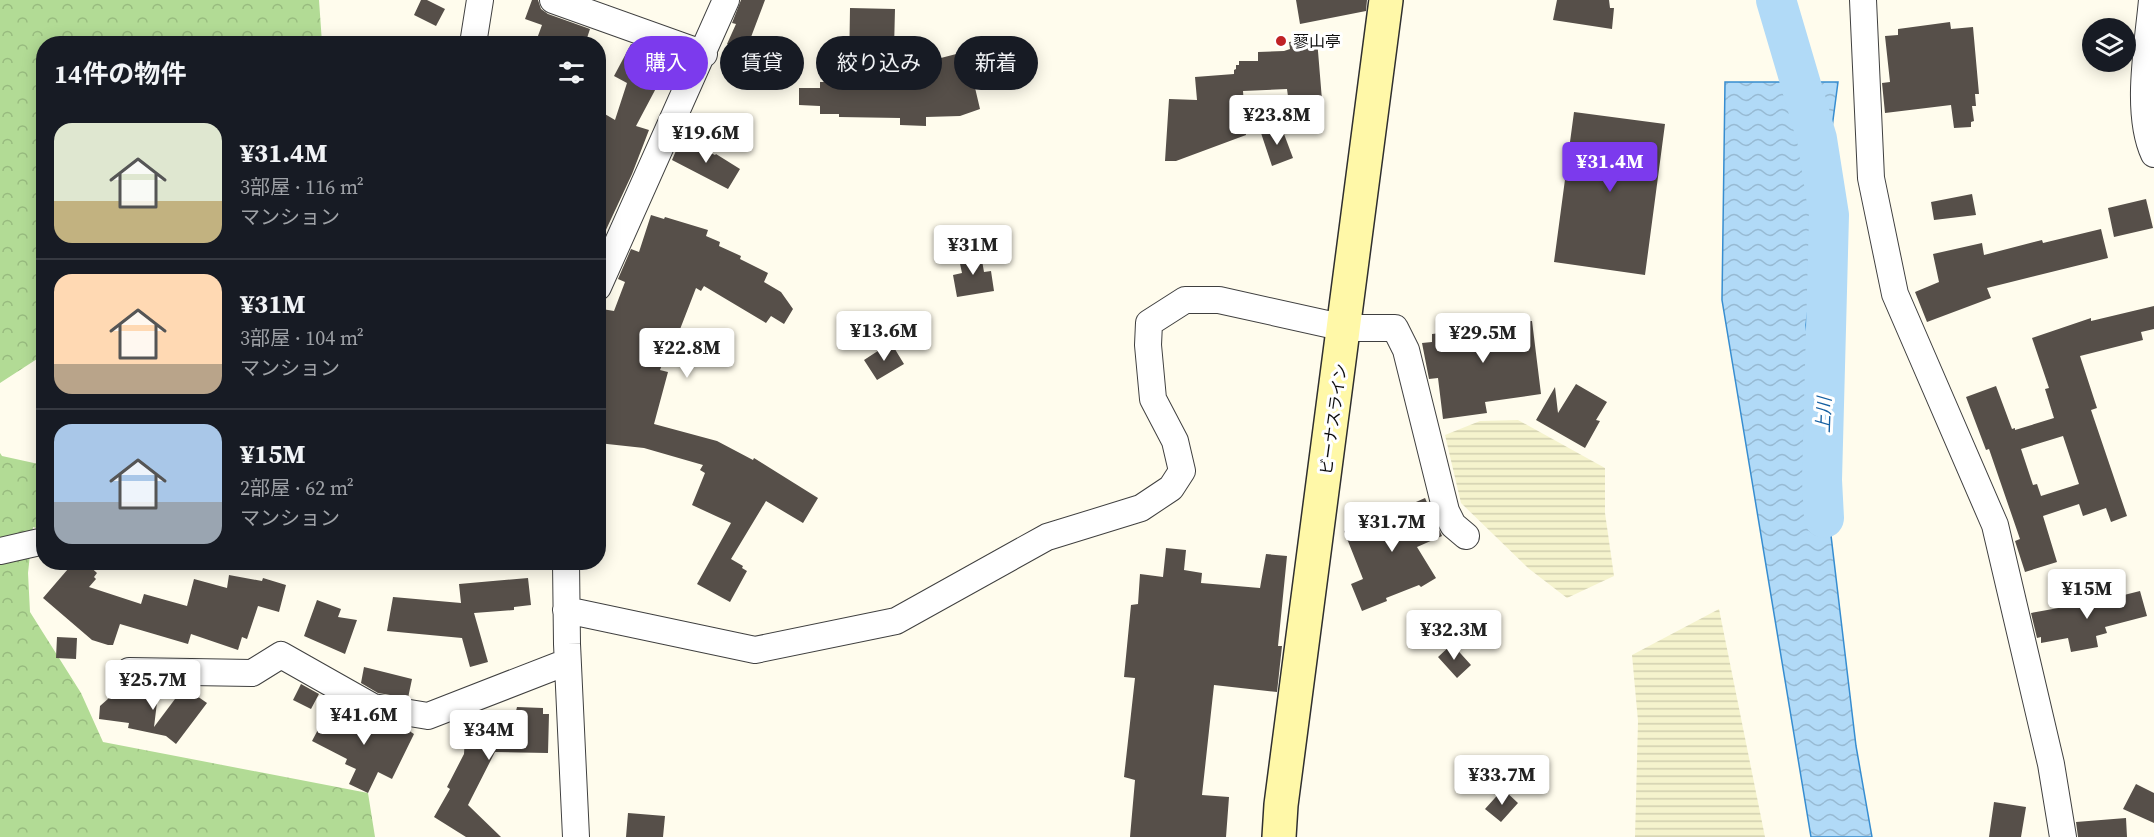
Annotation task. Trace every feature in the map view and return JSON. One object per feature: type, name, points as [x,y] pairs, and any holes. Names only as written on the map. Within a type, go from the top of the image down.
[{"type":"main road","name":"ビーナスライン","points":[[1279,837],[1281,805],[1386,0]]},
{"type":"street","points":[[474,36],[480,0]]},
{"type":"street","points":[[553,0],[654,36]]},
{"type":"street","points":[[708,44],[726,0]]},
{"type":"street","points":[[1863,0],[1871,178],[1895,294],[1995,525],[2052,764],[2062,837]]},
{"type":"street","points":[[2152,0],[2143,112],[2148,140],[2154,154]]},
{"type":"street","points":[[606,269],[688,90]]},
{"type":"street","points":[[566,610],[755,650],[896,621],[1047,537],[1141,508],[1171,488],[1182,471],[1175,441],[1153,399],[1148,345],[1149,323],[1185,300],[1219,300],[1345,328],[1395,328],[1406,350],[1446,511],[1453,525],[1466,536]]},
{"type":"street","points":[[0,551],[36,543]]},
{"type":"street","points":[[566,570],[567,662],[576,837]]},
{"type":"street","points":[[129,671],[252,673],[281,655],[373,706],[428,716],[567,662]]},
{"type":"shaded area","points":[[1518,420],[1605,468],[1605,513],[1614,576],[1567,598],[1528,568],[1461,503],[1445,435],[1480,421]]},
{"type":"shaded area","points":[[1719,609],[1765,837],[1635,837],[1638,721],[1632,655]]},
{"type":"green space","points":[[0,0],[319,0],[322,36],[36,36],[36,360],[0,383]]},
{"type":"green space","points":[[0,453],[2,456],[36,463],[36,528],[33,527],[28,573],[30,612],[81,693],[103,742],[368,793],[375,837],[0,837]]},
{"type":"water","points":[[1725,82],[1838,82],[1806,325],[1856,746],[1872,837],[1811,837],[1722,300]]},
{"type":"building","points":[[421,0],[427,0],[445,9],[436,26],[414,15]]},
{"type":"building","points":[[532,0],[538,0],[541,9],[548,14],[590,29],[588,36],[538,36],[542,25],[525,19]]},
{"type":"building","points":[[741,0],[765,0],[751,36],[731,36],[736,24],[732,23]]},
{"type":"building","points":[[1296,0],[1367,0],[1366,11],[1300,24]]},
{"type":"building","points":[[1557,0],[1609,0],[1610,8],[1614,8],[1612,29],[1553,20]]},
{"type":"building","points":[[850,8],[895,9],[894,36],[850,36]]},
{"type":"building","points":[[1950,22],[1951,29],[1973,27],[1979,94],[1975,94],[1976,106],[1972,106],[1974,121],[1971,122],[1971,127],[1954,128],[1951,105],[1885,113],[1882,83],[1890,82],[1885,36],[1898,35],[1898,29]]},
{"type":"building","points":[[1317,39],[1322,100],[1289,104],[1287,89],[1243,91],[1246,135],[1176,161],[1165,161],[1169,99],[1197,100],[1195,77],[1234,74],[1239,61],[1258,61],[1258,52],[1284,51],[1290,49],[1289,42]]},
{"type":"building","points":[[954,55],[954,90],[976,90],[980,109],[960,116],[926,117],[926,126],[900,125],[900,118],[839,117],[839,114],[820,114],[820,106],[799,105],[799,90],[804,90],[804,88],[816,88],[816,90],[942,90],[942,58]]},
{"type":"building","points":[[624,57],[624,81],[614,76]]},
{"type":"building","points":[[625,90],[655,90],[636,126],[649,130],[606,230],[606,115],[615,120]]},
{"type":"building","points":[[1574,112],[1665,124],[1645,275],[1554,262]]},
{"type":"building","points":[[1281,126],[1293,158],[1272,166],[1261,133]]},
{"type":"building","points":[[681,139],[716,154],[740,169],[728,189],[672,160]]},
{"type":"building","points":[[1972,194],[1976,215],[1934,220],[1931,202]]},
{"type":"building","points":[[2146,199],[2153,228],[2114,237],[2108,208]]},
{"type":"building","points":[[651,215],[708,230],[706,236],[720,242],[719,246],[741,256],[740,259],[768,273],[764,282],[781,292],[793,309],[784,324],[771,316],[766,323],[704,286],[701,291],[696,288],[677,337],[674,335],[660,370],[668,372],[654,424],[717,441],[753,460],[754,458],[818,498],[803,523],[766,501],[731,559],[747,571],[730,602],[697,584],[731,523],[692,505],[705,473],[700,470],[703,465],[644,448],[606,444],[606,310],[614,311],[625,282],[618,279],[631,249],[639,252]]},
{"type":"building","points":[[2101,229],[2108,258],[1987,288],[1991,298],[1927,322],[1915,292],[1939,282],[1933,254],[1982,243],[1984,255],[2042,240],[2043,243]]},
{"type":"building","points":[[980,249],[984,272],[991,271],[994,291],[957,297],[953,275],[962,273],[959,259]]},
{"type":"building","points":[[2154,306],[2154,329],[2141,332],[2143,340],[2080,356],[2097,408],[2091,410],[2127,516],[2111,522],[2106,508],[2083,516],[2079,504],[2043,516],[2057,562],[2025,572],[2015,541],[2020,539],[1989,449],[1986,450],[1966,397],[1996,386],[2012,429],[2015,428],[2015,430],[2054,418],[2045,389],[2049,388],[2032,338],[2091,318],[2091,321]],"holes":[[[2063,436],[2079,484],[2041,496],[2037,484],[2033,485],[2021,449]]]},
{"type":"building","points":[[1518,313],[1519,322],[1532,321],[1541,394],[1485,402],[1487,413],[1443,419],[1438,378],[1429,379],[1422,343],[1432,342],[1432,334],[1466,330],[1465,321]]},
{"type":"building","points":[[887,345],[889,348],[893,346],[904,364],[877,380],[864,360]]},
{"type":"building","points":[[1576,384],[1607,402],[1596,420],[1600,421],[1585,448],[1536,420],[1555,387],[1558,413]]},
{"type":"building","points":[[1425,498],[1442,536],[1417,547],[1436,578],[1421,587],[1419,585],[1386,598],[1387,601],[1362,611],[1351,584],[1363,579],[1344,531]]},
{"type":"building","points":[[1166,548],[1186,550],[1184,570],[1202,573],[1201,583],[1260,588],[1266,554],[1287,556],[1278,646],[1282,646],[1277,692],[1214,685],[1202,795],[1229,797],[1226,837],[1130,837],[1135,780],[1124,777],[1135,678],[1124,677],[1131,605],[1138,604],[1140,574],[1163,577]]},
{"type":"building","points":[[67,570],[94,570],[97,573],[94,577],[96,579],[89,587],[141,604],[144,594],[187,606],[194,579],[227,588],[229,575],[262,581],[263,578],[286,585],[279,612],[258,606],[247,639],[242,637],[238,650],[191,634],[188,644],[120,624],[113,645],[108,645],[92,640],[43,598]]},
{"type":"building","points":[[528,578],[531,605],[514,607],[514,610],[474,613],[488,662],[470,667],[462,638],[387,631],[393,597],[461,603],[459,584]]},
{"type":"building","points":[[2140,591],[2147,616],[2105,627],[2107,633],[2096,636],[2098,647],[2071,652],[2068,638],[2041,643],[2041,637],[2037,638],[2031,613]]},
{"type":"building","points":[[317,600],[341,609],[338,617],[357,620],[345,654],[304,636]]},
{"type":"building","points":[[57,637],[77,638],[76,659],[56,658]]},
{"type":"building","points":[[1452,644],[1471,665],[1457,678],[1438,657]]},
{"type":"building","points":[[364,667],[412,679],[408,698],[378,693],[361,683]]},
{"type":"building","points":[[301,684],[319,694],[311,709],[293,700]]},
{"type":"building","points":[[137,686],[159,686],[154,727],[184,687],[207,703],[176,744],[166,736],[128,728],[129,723],[99,719],[100,706],[109,698]]},
{"type":"building","points":[[330,707],[354,719],[355,714],[370,722],[403,727],[414,734],[392,779],[378,772],[368,793],[349,784],[356,769],[345,764],[347,759],[312,741]]},
{"type":"building","points":[[517,707],[543,708],[543,714],[549,714],[548,753],[495,752],[468,805],[501,837],[466,837],[434,817],[450,789],[447,787],[464,754],[466,717],[480,712],[516,711]]},
{"type":"building","points":[[2136,784],[2154,793],[2154,823],[2123,809]]},
{"type":"building","points":[[1503,789],[1518,803],[1501,822],[1485,809]]},
{"type":"building","points":[[1994,802],[2026,807],[2021,837],[1989,837]]},
{"type":"building","points":[[628,813],[665,816],[663,837],[626,837]]},
{"type":"building","points":[[2126,818],[2127,837],[2078,837],[2076,822]]},
{"type":"waterway","name":"上川","points":[[1776,0],[1817,139],[1829,215],[1822,480],[1824,518]]},
{"type":"place","name":"蓼山亭","points":[[1281,41]]}]
